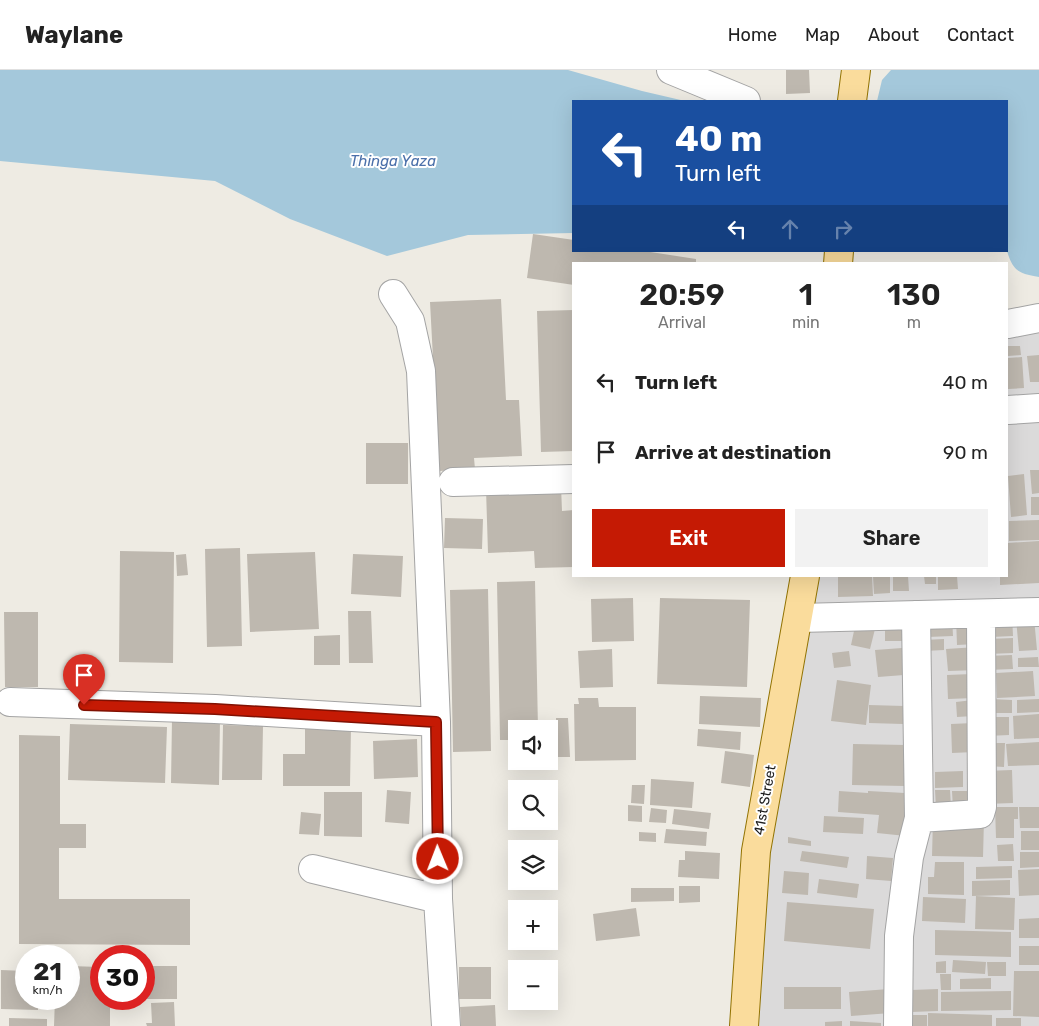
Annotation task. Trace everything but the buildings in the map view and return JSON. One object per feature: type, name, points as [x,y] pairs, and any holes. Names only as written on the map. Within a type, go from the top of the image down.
[{"type":"main road","points":[[852,100],[856,70]]},
{"type":"main road","name":"41st Street","points":[[744,1026],[756,851],[805,577]]},
{"type":"street","points":[[671,70],[744,100]]},
{"type":"street","points":[[393,294],[410,322],[421,371],[436,722],[438,899],[446,1026]]},
{"type":"street","points":[[1008,324],[1039,318]]},
{"type":"street","points":[[1008,410],[1039,408]]},
{"type":"street","points":[[453,482],[572,479]]},
{"type":"street","points":[[798,618],[1039,612]]},
{"type":"street","points":[[919,818],[980,814],[982,807],[981,614]]},
{"type":"street","points":[[898,1026],[899,936],[909,857],[919,818],[916,615]]},
{"type":"street","points":[[10,702],[215,709],[436,722]]},
{"type":"street","points":[[313,869],[438,899]]},
{"type":"shaded area","points":[[1039,312],[1039,1026],[747,1026],[802,577],[1008,577],[1008,316]]},
{"type":"water","name":"Thinga Yaza","points":[[0,70],[568,70],[681,100],[572,100],[572,233],[468,235],[387,256],[290,219],[215,181],[0,161]]},
{"type":"water","points":[[891,70],[1039,70],[1039,277],[1022,273],[1014,267],[1007,252],[1008,100],[877,100],[882,80]]},
{"type":"route","points":[[84,705],[215,709],[436,722],[438,859]]}]
